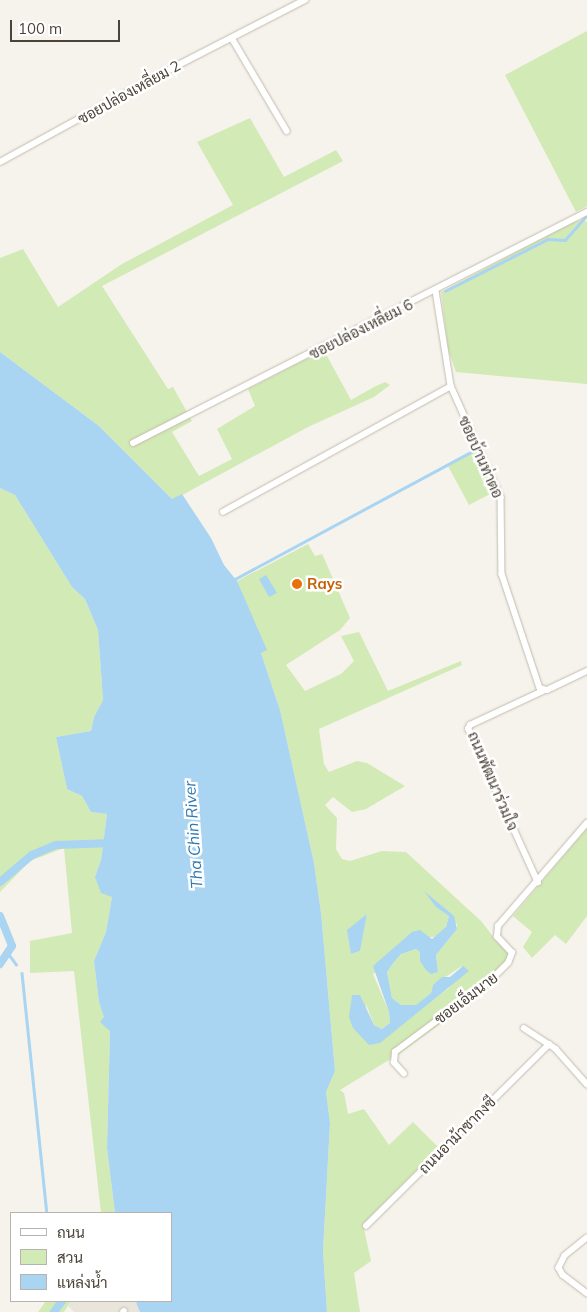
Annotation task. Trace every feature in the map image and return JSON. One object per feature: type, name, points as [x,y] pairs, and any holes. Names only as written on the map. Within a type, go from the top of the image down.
[{"type":"street","name":"ซอยปล่องเหลี่ยม 2","points":[[0,162],[305,0]]},
{"type":"street","points":[[232,38],[287,131]]},
{"type":"street","name":"ซอยปล่องเหลี่ยม 6","points":[[133,443],[436,291],[587,212]]},
{"type":"street","name":"ซอยบ้านท่าตอ","points":[[436,291],[451,386],[501,497],[502,574],[512,609],[543,690]]},
{"type":"street","points":[[223,512],[451,386]]},
{"type":"street","points":[[543,690],[587,671]]},
{"type":"street","name":"ถนนพัฒนาร่วมใจ","points":[[538,883],[468,729],[470,725],[543,690]]},
{"type":"street","name":"ซอยเอ็มนาย","points":[[404,1074],[394,1063],[395,1052],[490,982],[508,964],[512,953],[497,937],[498,926],[538,883],[587,823]]},
{"type":"street","points":[[524,1028],[549,1044],[587,1084]]},
{"type":"street","name":"ถนนอาม้าซากงซี","points":[[366,1226],[549,1044]]},
{"type":"street","points":[[587,1238],[565,1256],[560,1268],[563,1275],[587,1293]]},
{"type":"shaded area","points":[[70,1302],[136,1302],[140,1312],[74,1312],[68,1306]]},
{"type":"green space","points":[[587,31],[587,206],[576,212],[505,75]]},
{"type":"green space","points":[[250,118],[284,177],[336,150],[343,161],[102,286],[168,389],[173,387],[192,421],[172,432],[199,476],[232,459],[217,429],[255,406],[248,389],[316,354],[321,352],[327,356],[351,400],[385,382],[390,385],[374,397],[308,427],[173,500],[99,426],[0,352],[0,258],[23,249],[58,307],[122,264],[233,205],[197,142]]},
{"type":"green space","points":[[584,220],[587,222],[587,384],[456,372],[448,349],[441,292],[572,222]]},
{"type":"green space","points":[[477,450],[496,491],[469,505],[448,466]]},
{"type":"green space","points":[[0,488],[15,495],[72,587],[85,599],[98,630],[103,700],[94,717],[91,731],[56,737],[67,789],[82,796],[91,812],[107,814],[101,860],[95,877],[112,897],[106,932],[94,961],[99,1002],[110,1031],[107,1148],[115,1212],[101,1212],[74,971],[30,973],[30,941],[72,933],[64,848],[30,861],[0,892]]},
{"type":"green space","points":[[308,544],[315,556],[322,554],[350,618],[340,630],[286,665],[305,691],[341,674],[354,661],[341,636],[359,632],[388,691],[461,661],[462,665],[319,729],[324,764],[329,772],[357,761],[367,763],[405,786],[366,809],[352,812],[333,797],[325,805],[337,818],[336,849],[342,859],[350,861],[382,851],[406,852],[482,922],[497,942],[516,953],[483,992],[402,1052],[340,1090],[344,1093],[348,1114],[364,1109],[389,1145],[413,1122],[439,1148],[363,1224],[371,1261],[354,1273],[360,1312],[327,1312],[323,1251],[330,1123],[326,1092],[335,1071],[321,913],[314,863],[280,710],[237,581]],"holes":[[[425,892],[449,916],[436,906]],[[367,914],[360,951],[351,954],[350,938],[357,923]],[[449,916],[457,924],[457,929],[436,955],[438,972],[420,961],[420,952],[416,949],[403,953],[425,938],[438,936],[446,927]],[[400,956],[387,972],[392,998],[401,1005],[416,1005],[431,993],[433,985],[462,966],[449,988],[369,1045],[366,1004],[374,1025],[382,1029],[390,1023],[389,1012],[373,974]]]},
{"type":"green space","points":[[587,828],[587,916],[566,944],[555,935],[532,958],[523,947],[532,932],[513,916]]},
{"type":"green space","points":[[45,1302],[70,1302],[64,1312],[38,1312]]},
{"type":"water","name":"Tha Chin River","points":[[0,352],[99,426],[172,499],[182,494],[211,538],[224,565],[237,581],[267,650],[261,653],[280,710],[314,863],[321,913],[335,1071],[326,1092],[330,1123],[323,1251],[327,1312],[140,1312],[137,1305],[136,1302],[172,1302],[172,1212],[115,1212],[107,1148],[110,1031],[100,1022],[104,1017],[99,1002],[94,961],[106,932],[112,897],[101,893],[95,877],[101,860],[107,814],[91,812],[82,796],[67,789],[56,737],[91,731],[94,717],[103,700],[98,630],[85,599],[72,587],[15,495],[0,488]]},
{"type":"water","points":[[266,575],[277,593],[269,597],[259,579]]},
{"type":"water","points":[[424,891],[454,916],[457,929],[436,955],[438,972],[431,974],[426,970],[420,961],[420,952],[416,949],[401,954],[387,972],[392,998],[401,1005],[416,1005],[431,993],[433,985],[442,977],[450,977],[463,966],[469,971],[380,1043],[369,1045],[353,1028],[349,1017],[352,995],[360,995],[374,1025],[382,1029],[390,1023],[389,1012],[373,966],[412,932],[420,930],[432,939],[446,927],[449,916],[436,907]]},
{"type":"water","points":[[367,914],[360,951],[351,954],[347,930]]},
{"type":"waterway","points":[[445,291],[548,239],[565,240],[587,215]]},
{"type":"waterway","points":[[233,580],[474,450]]},
{"type":"waterway","points":[[0,882],[32,855],[56,845],[114,843]]},
{"type":"waterway","points":[[0,916],[12,946],[0,964]]},
{"type":"waterway","points":[[8,953],[16,964]]},
{"type":"waterway","points":[[22,973],[47,1212]]},
{"type":"waterway","points":[[54,1312],[61,1302]]},
{"type":"place","name":"Rays","points":[[297,584]]}]
